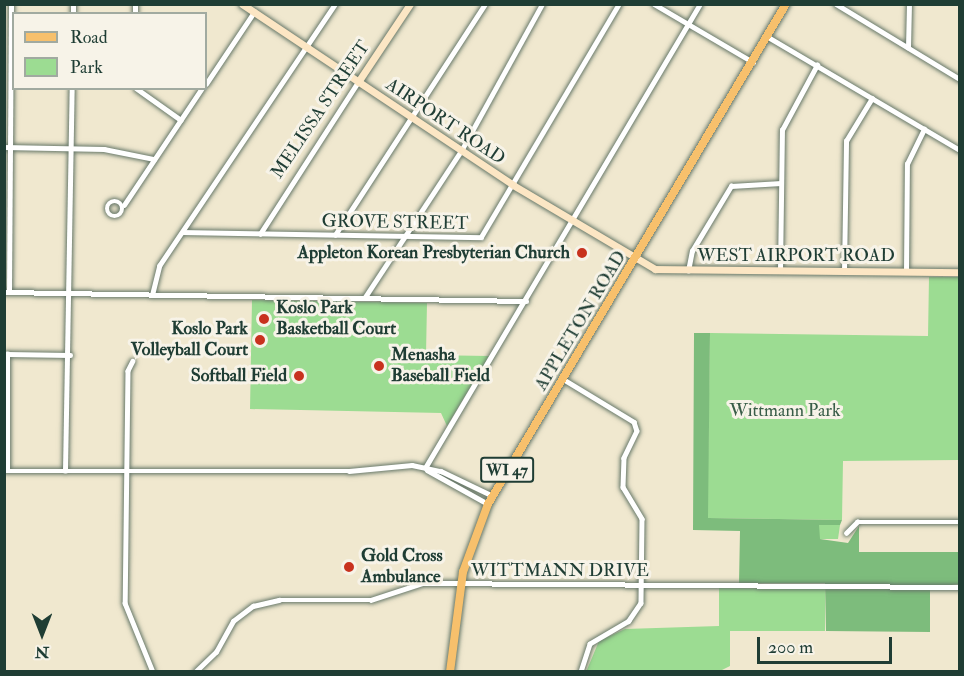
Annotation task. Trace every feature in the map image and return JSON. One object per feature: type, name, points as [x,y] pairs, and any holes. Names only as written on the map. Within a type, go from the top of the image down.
[{"type":"main road","name":"APPLETON ROAD","points":[[450,672],[461,584],[493,496],[786,4]]},
{"type":"street","points":[[11,4],[7,147],[7,292],[526,301]]},
{"type":"street","name":"AIRPORT ROAD","points":[[242,4],[513,185],[636,259]]},
{"type":"street","points":[[152,295],[157,270],[335,4]]},
{"type":"street","name":"MELISSA STREET","points":[[260,234],[410,4]]},
{"type":"street","points":[[335,235],[409,117],[485,4]]},
{"type":"street","name":"GROVE STREET","points":[[183,232],[481,237],[619,4]]},
{"type":"street","points":[[654,4],[753,62]]},
{"type":"street","points":[[425,468],[700,4]]},
{"type":"street","points":[[836,4],[960,79]]},
{"type":"street","points":[[908,48],[909,4]]},
{"type":"street","points":[[365,297],[461,151],[539,5]]},
{"type":"street","points":[[207,82],[254,12]]},
{"type":"street","points":[[768,37],[960,150]]},
{"type":"street","points":[[780,271],[784,125],[818,65]]},
{"type":"street","points":[[65,471],[70,355],[72,90]]},
{"type":"street","points":[[139,90],[181,120]]},
{"type":"street","points":[[124,205],[201,90]]},
{"type":"street","points":[[844,272],[845,145],[872,98]]},
{"type":"street","points":[[906,272],[907,164],[924,129]]},
{"type":"street","points":[[7,147],[72,148],[154,159]]},
{"type":"street","points":[[688,270],[692,251],[731,186],[781,183]]},
{"type":"street","name":"WEST AIRPORT ROAD","points":[[636,259],[655,269],[960,272]]},
{"type":"street","points":[[70,355],[6,354],[6,471],[127,472],[425,468],[493,496]]},
{"type":"street","points":[[133,361],[128,371],[125,603],[153,672]]},
{"type":"street","points":[[563,379],[637,428],[624,458],[623,487],[642,519],[642,585],[634,616],[590,644],[581,672]]},
{"type":"street","points":[[425,468],[489,504]]},
{"type":"street","points":[[846,533],[857,522],[960,522]]},
{"type":"street","name":"WITTMANN DRIVE","points":[[195,672],[216,652],[235,619],[260,603],[371,600],[423,583],[960,587]]},
{"type":"green space","name":"Wittmann Park","points":[[929,277],[959,277],[959,460],[843,461],[842,520],[707,518],[710,333],[928,336]]},
{"type":"green space","points":[[252,300],[427,303],[426,355],[489,356],[447,426],[441,413],[250,409]]},
{"type":"green space","points":[[694,333],[710,333],[708,518],[842,520],[840,525],[819,525],[820,539],[848,543],[859,526],[859,552],[959,552],[959,584],[930,588],[930,632],[826,631],[825,583],[739,583],[740,531],[693,530]]},
{"type":"green space","points":[[819,525],[840,525],[838,539],[819,539]]},
{"type":"green space","points":[[719,588],[825,589],[825,631],[730,631],[730,666],[720,671],[586,672],[599,641],[625,629],[719,626]]},
{"type":"place","name":"Appleton Korean Presbyterian Church","points":[[582,253]]},
{"type":"place","name":"Koslo Park Basketball Court","points":[[264,319]]},
{"type":"place","name":"Koslo Park Volleyball Court","points":[[260,340]]},
{"type":"place","name":"Menasha Baseball Field","points":[[379,366]]},
{"type":"place","name":"Softball Field","points":[[299,376]]},
{"type":"place","name":"Gold Cross Ambulance","points":[[349,567]]}]
